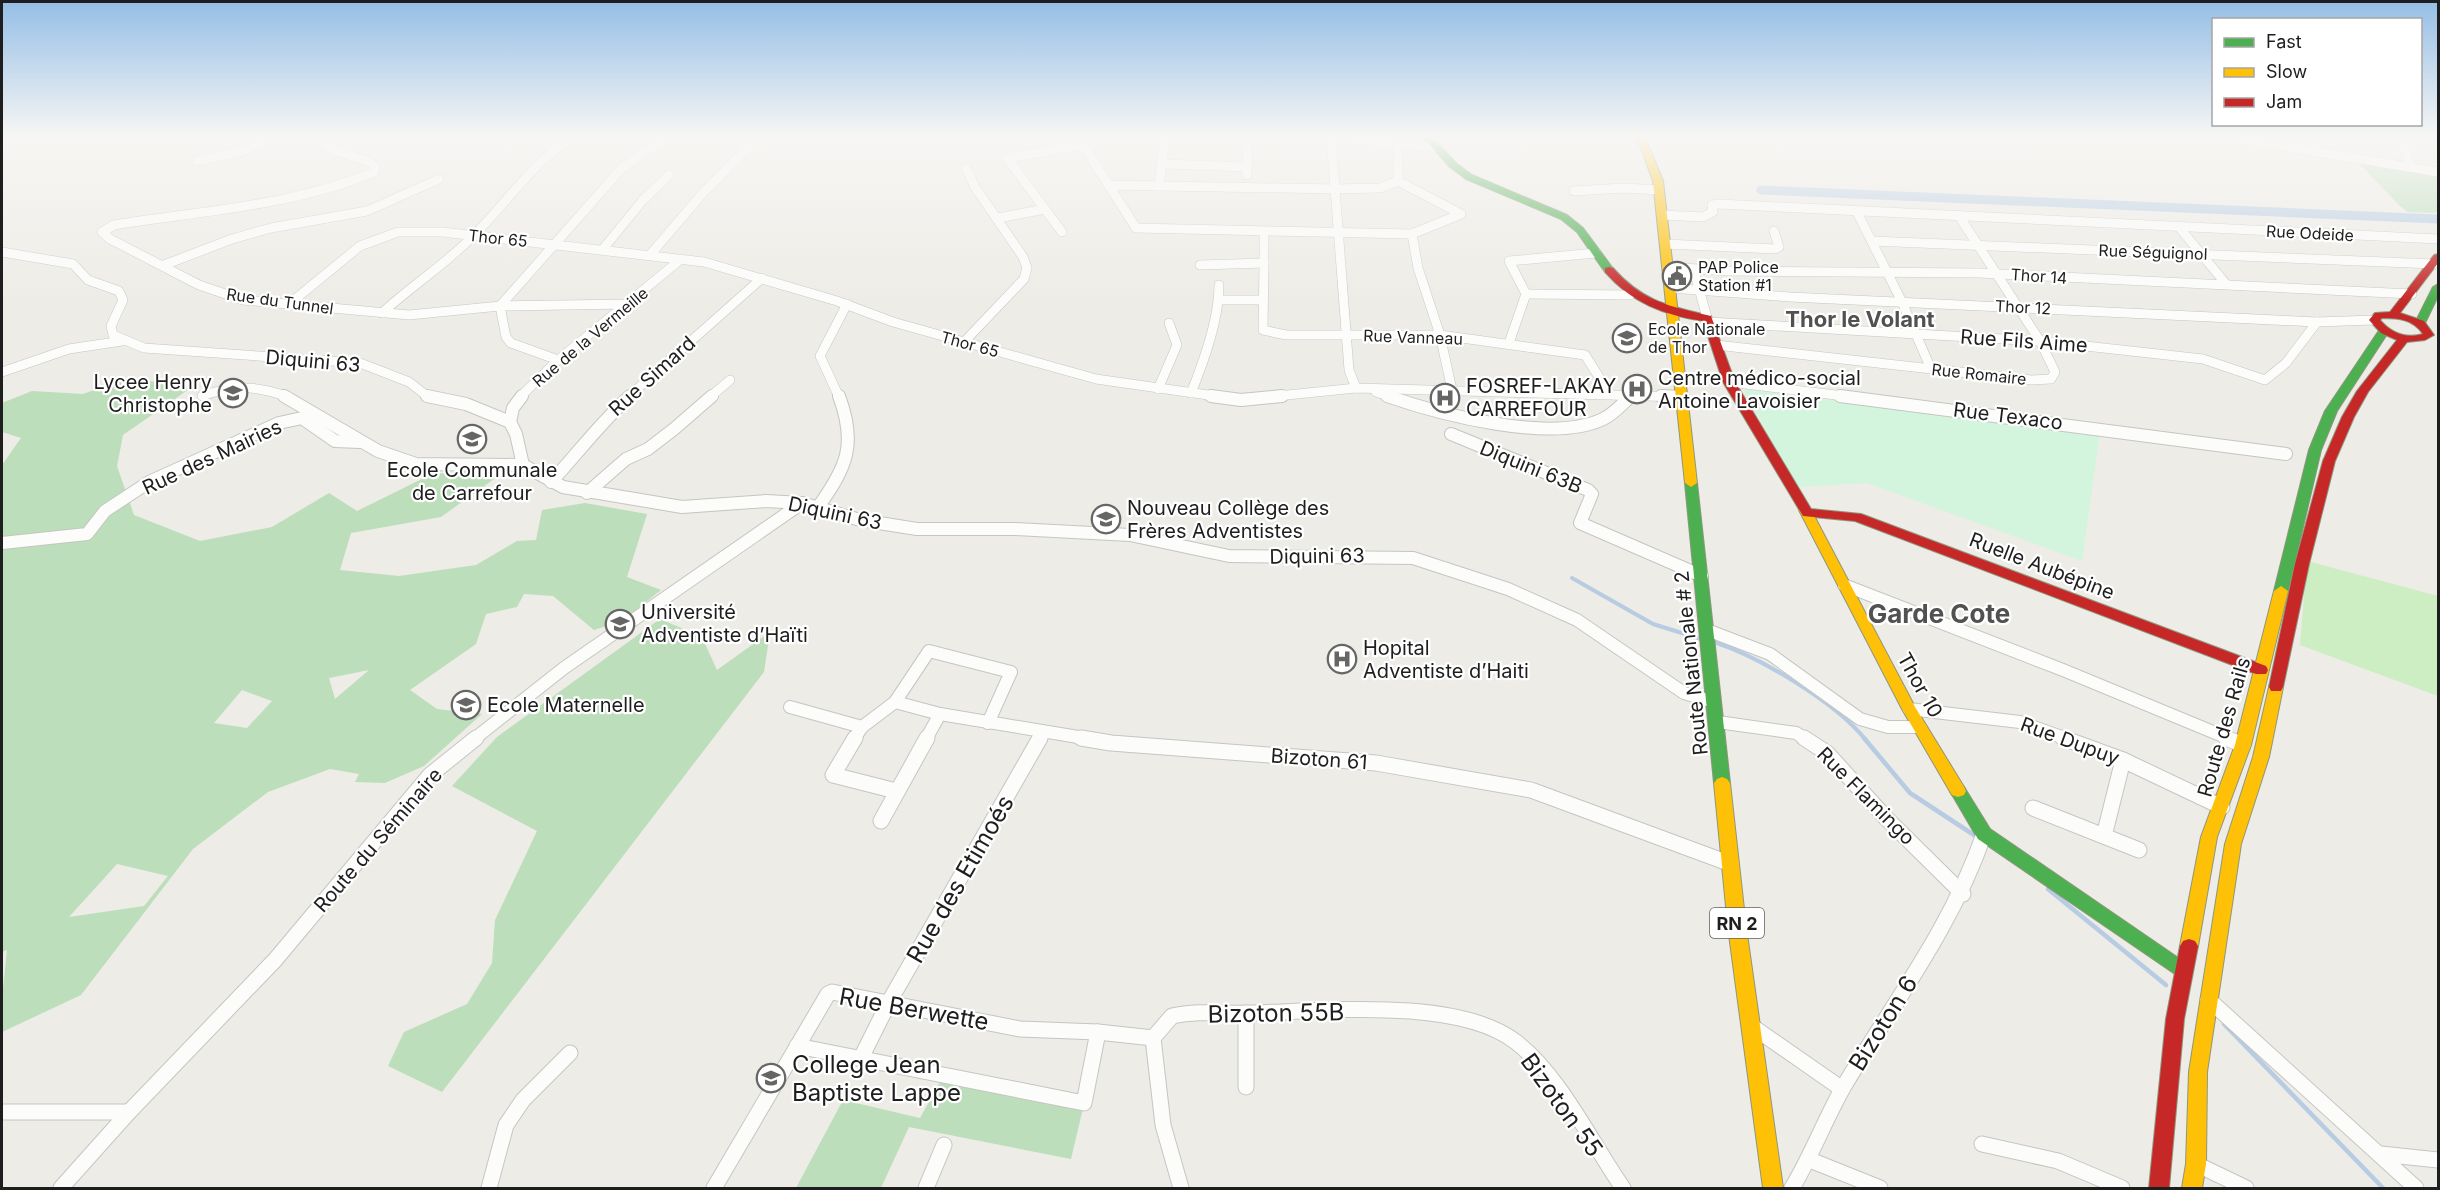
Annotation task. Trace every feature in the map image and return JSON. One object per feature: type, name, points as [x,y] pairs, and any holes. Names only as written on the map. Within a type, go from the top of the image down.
[{"type":"main road","points":[[1506,193],[1564,217],[1580,230],[1630,294],[1674,314],[1708,320]]},
{"type":"main road","name":"Route Nationale # 2","points":[[1659,193],[1718,722],[1731,864],[1750,1025],[1773,1188]]},
{"type":"main road","points":[[2393,315],[2436,261]]},
{"type":"main road","points":[[2420,323],[2439,287]]},
{"type":"main road","points":[[2379,315],[2393,315],[2420,323],[2428,329],[2429,335],[2421,339],[2405,338],[2384,331],[2374,320],[2379,315]]},
{"type":"main road","name":"Thor 10","points":[[1708,320],[1730,382],[1807,513],[1920,728],[1984,834],[2135,934],[2183,975]]},
{"type":"main road","name":"Route des Rails","points":[[2159,1188],[2175,1019],[2209,837],[2243,745],[2315,450],[2331,411],[2384,331]]},
{"type":"main road","name":"Route des Rails","points":[[2192,1188],[2196,1164],[2198,1072],[2233,844],[2261,757],[2302,564],[2329,461],[2348,417],[2363,391],[2405,338]]},
{"type":"main road","name":"Ruelle Aubépine","points":[[1807,513],[1857,517],[2261,670]]},
{"type":"street","name":"Rue du Tunnel","points":[[311,193],[114,225],[102,232],[110,239],[199,285],[243,300],[409,315],[500,306],[628,304]]},
{"type":"street","points":[[164,265],[232,239],[271,228],[367,211],[410,193]]},
{"type":"street","points":[[382,313],[406,290],[475,236],[513,193]]},
{"type":"street","points":[[558,360],[512,343],[506,337],[500,306],[601,193]]},
{"type":"street","points":[[603,249],[651,193]]},
{"type":"street","points":[[650,255],[703,193]]},
{"type":"street","points":[[964,342],[1024,279],[1027,268],[1023,257],[979,193]]},
{"type":"street","points":[[1033,193],[1062,232]]},
{"type":"street","points":[[1113,193],[1137,228],[1412,234],[1461,214],[1420,193]]},
{"type":"street","points":[[1335,193],[1348,370],[1360,388],[1453,413],[1543,428],[1602,420],[1633,394]]},
{"type":"street","name":"Rue Odeide","points":[[1663,215],[1703,217],[1713,212],[1712,205],[1719,204],[2439,239]]},
{"type":"street","points":[[998,218],[1045,209]]},
{"type":"street","points":[[1857,212],[1902,302],[1931,369]]},
{"type":"street","name":"Rue Romaire","points":[[1716,345],[2031,380],[2051,380],[2055,372],[2040,341],[1975,245],[1959,216]]},
{"type":"street","points":[[2178,226],[2226,284]]},
{"type":"street","points":[[1665,244],[1774,249],[1779,247],[1774,231]]},
{"type":"street","name":"Thor 65","points":[[288,305],[352,252],[370,243],[399,232],[442,232],[704,262],[847,304],[893,322],[1096,379],[1158,389],[1241,400],[1360,388],[1609,393],[1683,398]]},
{"type":"street","name":"Rue Vanneau","points":[[1264,232],[1263,330],[1286,335],[1440,335],[1585,355],[1609,393]]},
{"type":"street","points":[[1412,234],[1418,267],[1440,335],[1452,390]]},
{"type":"street","name":"Rue Séguignol","points":[[1872,241],[2436,261]]},
{"type":"street","points":[[2,252],[73,264],[88,280],[119,291],[123,300],[111,326],[113,335],[122,341]]},
{"type":"street","points":[[1509,344],[1526,294],[1509,261],[1596,253]]},
{"type":"street","name":"Rue de la Vermeille","points":[[510,422],[513,408],[522,395],[558,360],[680,260]]},
{"type":"street","points":[[1200,265],[1264,263]]},
{"type":"street","name":"Thor 14","points":[[1667,267],[1791,273],[1884,270],[1995,273],[2412,294]]},
{"type":"street","name":"Thor 10","points":[[1694,270],[1708,320]]},
{"type":"street","name":"Rue Simard","points":[[550,482],[594,436],[604,419],[762,278]]},
{"type":"street","points":[[1191,393],[1208,352],[1211,328],[1219,300],[1219,285]]},
{"type":"street","name":"Thor 12","points":[[1671,288],[1702,292],[2317,322],[2374,320]]},
{"type":"street","points":[[1526,294],[1630,294]]},
{"type":"street","points":[[1219,300],[1263,300]]},
{"type":"street","points":[[818,507],[844,470],[850,450],[836,388],[820,356],[847,304]]},
{"type":"street","name":"Rue Fils Aime","points":[[1708,320],[2040,341],[2203,359],[2265,380],[2270,378],[2291,356],[2317,322]]},
{"type":"street","points":[[1158,389],[1177,345],[1168,323]]},
{"type":"street","points":[[2,372],[69,349],[122,341]]},
{"type":"street","name":"Diquini 63","points":[[122,341],[144,348],[360,363],[409,382],[427,396],[466,404],[510,422]]},
{"type":"street","points":[[587,493],[626,459],[648,448],[674,429],[730,380]]},
{"type":"street","name":"Rue Texaco","points":[[1730,382],[2093,427],[2286,454]]},
{"type":"street","points":[[202,396],[230,387],[271,391],[291,398],[360,442],[416,464],[523,465],[516,434],[510,422]]},
{"type":"street","name":"Rue des Mairies","points":[[2,543],[41,537],[87,534],[105,511],[149,482],[279,423],[302,418],[335,441],[360,442]]},
{"type":"street","name":"Diquini 63B","points":[[1451,434],[1588,489],[1592,494],[1580,524],[1702,576]]},
{"type":"street","name":"Diquini 63","points":[[523,465],[550,482],[587,493],[682,507],[766,501],[802,502],[860,520],[916,529],[1015,529],[1130,536],[1229,556],[1413,558],[1508,588],[1577,620],[1684,693],[1714,702]]},
{"type":"street","name":"Route du Séminaire","points":[[61,1188],[129,1112],[275,960],[430,775],[564,668],[802,502]]},
{"type":"street","points":[[1844,585],[2063,670],[2243,745]]},
{"type":"street","points":[[1707,630],[1770,654],[1860,719],[1888,727],[1920,728]]},
{"type":"street","points":[[896,791],[833,775],[862,727],[895,702],[927,653],[933,651],[1011,672],[988,723]]},
{"type":"street","name":"Bizoton 61","points":[[895,702],[940,714],[1111,744],[1376,763],[1532,790],[1731,864]]},
{"type":"street","points":[[790,706],[862,727]]},
{"type":"street","name":"Rue Dupuy","points":[[1910,709],[2013,720],[2123,760],[2222,807]]},
{"type":"street","points":[[881,821],[940,714]]},
{"type":"street","name":"Rue Flamingo","points":[[1718,722],[1796,733],[1827,753],[1887,818],[1963,894]]},
{"type":"street","name":"Rue des Etimoés","points":[[861,1059],[889,1002],[1043,732]]},
{"type":"street","points":[[2104,836],[2123,760]]},
{"type":"street","points":[[2033,808],[2139,850]]},
{"type":"street","name":"Bizoton 6","points":[[1792,1188],[1810,1160],[1842,1089],[1963,894],[1984,834]]},
{"type":"street","name":"Rue Berwette","points":[[714,1188],[828,994],[832,992],[1020,1029],[1098,1032],[1153,1038]]},
{"type":"street","points":[[2208,999],[2416,1188]]},
{"type":"street","name":"Bizoton 55B","points":[[1153,1038],[1172,1016],[1246,1013],[1402,1011],[1467,1020],[1494,1029]]},
{"type":"street","points":[[1246,1013],[1246,1087]]},
{"type":"street","points":[[1750,1025],[1842,1089]]},
{"type":"street","name":"Bizoton 55","points":[[1494,1029],[1515,1041],[1556,1089],[1623,1188]]},
{"type":"street","points":[[797,1046],[1084,1103],[1098,1032]]},
{"type":"street","points":[[1153,1038],[1162,1125],[1181,1188]]},
{"type":"street","points":[[489,1188],[506,1125],[523,1100],[570,1053]]},
{"type":"street","points":[[2,1113],[129,1112]]},
{"type":"street","points":[[1982,1144],[2058,1161],[2122,1188]]},
{"type":"street","points":[[926,1188],[944,1145]]},
{"type":"street","points":[[2380,1154],[2439,1160]]},
{"type":"street","points":[[1810,1160],[1880,1188]]},
{"type":"street","points":[[2196,1164],[2246,1188]]},
{"type":"green space","points":[[2387,193],[2438,193],[2438,210],[2435,213],[2408,212]]},
{"type":"green space","points":[[128,378],[192,387],[123,435],[117,466],[134,515],[200,541],[272,527],[329,493],[357,511],[432,474],[493,470],[501,474],[441,517],[351,533],[340,570],[399,576],[476,565],[517,541],[536,540],[542,510],[585,503],[647,514],[627,577],[661,590],[622,621],[594,630],[553,596],[524,594],[517,607],[486,614],[476,644],[410,690],[437,709],[482,714],[424,766],[385,783],[355,782],[359,774],[330,769],[268,792],[193,849],[81,995],[2,1032],[2,998],[7,950],[2,952],[2,465],[21,438],[2,432],[2,403],[32,391],[83,394]],"holes":[[[369,670],[335,699],[329,678]],[[242,690],[272,701],[247,728],[214,723]],[[117,864],[168,876],[144,906],[69,917]]]},
{"type":"green space","points":[[1743,389],[2100,432],[2082,561],[1867,483],[1798,487]]},
{"type":"green space","points":[[2307,561],[2438,596],[2438,696],[2300,645]]},
{"type":"green space","points":[[660,619],[702,637],[717,670],[770,632],[764,672],[442,1092],[388,1066],[404,1032],[467,1004],[492,963],[495,920],[537,831],[452,786],[497,737]]},
{"type":"green space","points":[[943,1077],[1083,1108],[1071,1159],[909,1127],[881,1188],[796,1188],[843,1100],[920,1118]]},
{"type":"waterway","points":[[1820,193],[2438,219]]},
{"type":"waterway","points":[[1572,578],[1653,624],[1701,639]]},
{"type":"waterway","points":[[1714,642],[1753,658],[1796,682],[1835,710],[1865,739]]},
{"type":"waterway","points":[[1864,738],[1910,793],[1977,837]]},
{"type":"waterway","points":[[2048,889],[2166,985]]},
{"type":"waterway","points":[[2224,1024],[2383,1188]]},
{"type":"traffic: fast","points":[[1506,193],[1564,217],[1580,230],[1609,270]]},
{"type":"traffic: fast","points":[[2420,323],[2438,287]]},
{"type":"traffic: fast","points":[[2281,591],[2315,450],[2331,411],[2384,331]]},
{"type":"traffic: fast","points":[[1691,483],[1722,783]]},
{"type":"traffic: fast","points":[[1958,791],[1984,834],[2184,971]]},
{"type":"traffic: slow","points":[[1660,193],[1691,483]]},
{"type":"traffic: slow","points":[[1805,510],[1909,709],[1958,791]]},
{"type":"traffic: slow","points":[[2189,946],[2209,837],[2243,745],[2281,591]]},
{"type":"traffic: slow","points":[[2192,1188],[2196,1164],[2198,1072],[2233,844],[2261,757],[2276,687]]},
{"type":"traffic: slow","points":[[1722,783],[1737,927],[1773,1188]]},
{"type":"traffic: jam","points":[[2393,315],[2438,257]]},
{"type":"traffic: jam","points":[[1609,270],[1629,291],[1653,304],[1679,313],[1707,318],[1729,382],[1805,510]]},
{"type":"traffic: jam","points":[[2379,315],[2394,315],[2415,320],[2429,335],[2414,339],[2399,338],[2379,326],[2374,320],[2379,315]]},
{"type":"traffic: jam","points":[[2276,687],[2302,564],[2329,461],[2348,417],[2363,391],[2405,338]]},
{"type":"traffic: jam","points":[[1807,513],[1857,517],[2261,670]]},
{"type":"traffic: jam","points":[[2159,1188],[2175,1019],[2189,946]]},
{"type":"place","name":"PAP Police Station #1","points":[[1677,276]]},
{"type":"place","name":"Ecole Nationale de Thor","points":[[1627,338]]},
{"type":"place","name":"Centre médico-social Antoine Lavoisier","points":[[1637,389]]},
{"type":"place","name":"Lycee Henry Christophe","points":[[233,393]]},
{"type":"place","name":"FOSREF-LAKAY CARREFOUR","points":[[1445,398]]},
{"type":"place","name":"Ecole Communale de Carrefour","points":[[472,439]]},
{"type":"place","name":"Nouveau Collège des Frères Adventistes","points":[[1106,519]]},
{"type":"place","name":"Université Adventiste d’Haïti","points":[[620,624]]},
{"type":"place","name":"Hopital Adventiste d’Haiti","points":[[1342,659]]},
{"type":"place","name":"Ecole Maternelle","points":[[466,705]]},
{"type":"place","name":"College Jean Baptiste Lappe","points":[[771,1078]]},
{"type":"district","name":"Thor le Volant","points":[[1860,319]]},
{"type":"district","name":"Garde Cote","points":[[1939,613]]}]
